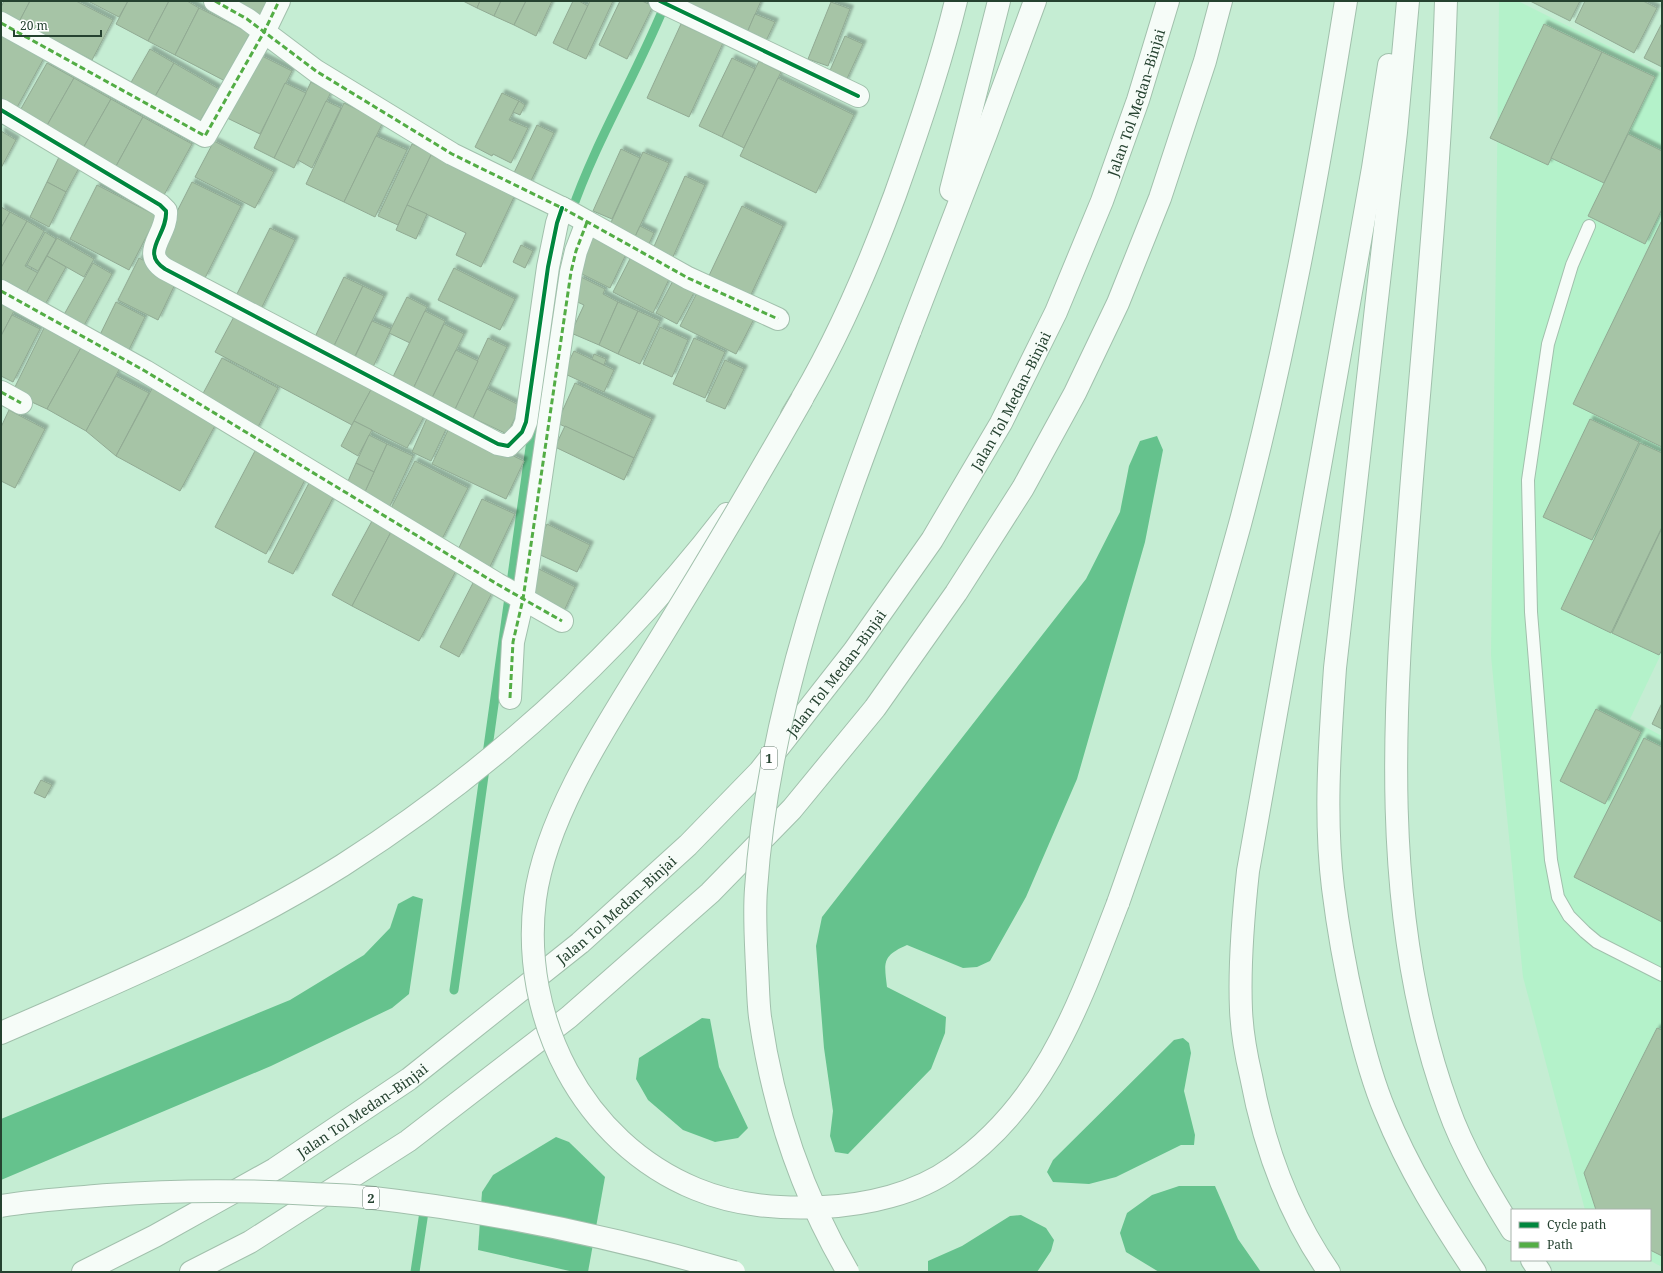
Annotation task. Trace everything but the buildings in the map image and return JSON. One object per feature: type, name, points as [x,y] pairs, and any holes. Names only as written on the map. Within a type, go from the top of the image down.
[{"type":"main road","points":[[215,1],[247,19],[316,71],[452,154],[564,209],[688,278],[778,319]]},
{"type":"main road","points":[[1,23],[205,136],[264,32],[279,1]]},
{"type":"main road","points":[[660,1],[858,96]]},
{"type":"main road","points":[[956,1],[932,88],[911,150],[873,252],[845,316],[802,399],[730,523],[588,758],[564,807],[547,850],[536,895],[532,932],[534,967],[540,1003],[553,1044],[568,1074],[591,1107],[611,1131],[636,1154],[664,1173],[702,1191],[727,1199],[758,1206],[793,1208],[834,1207],[871,1201],[913,1189],[949,1171],[984,1144],[1011,1116],[1036,1084],[1057,1047],[1078,1002],[1118,903],[1184,708],[1240,524],[1274,381],[1307,227],[1346,1]]},
{"type":"main road","points":[[910,331],[944,217],[969,122],[998,1]]},
{"type":"main road","points":[[848,1272],[830,1242],[805,1185],[784,1126],[770,1072],[760,1016],[756,950],[756,891],[764,812],[775,746],[806,624],[828,555],[859,466],[989,127],[1035,1]]},
{"type":"main road","name":"Jalan Tol Medan–Binjai","points":[[83,1272],[155,1236],[275,1169],[410,1079],[580,943],[688,844],[760,771],[854,650],[927,546],[1001,423],[1056,312],[1102,201],[1138,100],[1168,1]]},
{"type":"main road","points":[[191,1272],[250,1242],[408,1141],[569,1017],[710,893],[792,809],[875,708],[956,593],[1023,488],[1075,393],[1118,303],[1160,198],[1205,61],[1221,1]]},
{"type":"main road","points":[[1329,1272],[1315,1252],[1289,1203],[1271,1158],[1257,1110],[1245,1046],[1241,1011],[1243,922],[1248,871],[1373,168],[1397,1]]},
{"type":"main road","points":[[1408,1],[1396,132],[1335,668],[1329,746],[1328,818],[1333,886],[1345,968],[1362,1042],[1384,1110],[1415,1174],[1450,1235],[1475,1272]]},
{"type":"main road","points":[[1446,1],[1438,155],[1400,635],[1396,738],[1396,808],[1400,878],[1408,945],[1419,1007],[1432,1058],[1448,1109],[1468,1153],[1494,1202],[1511,1228]]},
{"type":"main road","points":[[1,110],[160,205],[166,211],[166,220],[153,250],[154,258],[157,264],[498,444],[508,446],[522,432],[526,422],[548,267],[557,223],[564,209]]},
{"type":"main road","points":[[510,698],[513,642],[522,597],[571,272],[576,251],[586,222]]},
{"type":"main road","points":[[1,291],[145,372],[496,584],[562,620]]},
{"type":"main road","points":[[1,392],[21,403]]},
{"type":"main road","points":[[1,1033],[150,968],[267,909],[342,866],[398,829],[475,771],[559,698],[631,628],[671,583],[729,511],[802,399]]},
{"type":"main road","name":"2","points":[[1,1206],[72,1198],[160,1192],[278,1192],[364,1197],[440,1207],[526,1222],[625,1243],[734,1272]]},
{"type":"main road","points":[[1533,1261],[1540,1272]]},
{"type":"lane","points":[[1589,226],[1572,265],[1548,344],[1528,480],[1531,612],[1551,860],[1558,898],[1569,916],[1597,942],[1662,975]]},
{"type":"shaded area","points":[[1499,1],[1518,1],[1662,73],[1662,652],[1630,719],[1662,736],[1662,1267],[1651,1261],[1651,1209],[1585,1209],[1523,977],[1491,656]]},
{"type":"shaded area","points":[[1157,436],[1163,450],[1145,542],[1077,779],[1026,897],[990,961],[977,967],[963,968],[907,945],[893,953],[886,961],[885,971],[887,987],[946,1017],[945,1033],[931,1069],[848,1154],[835,1152],[830,1136],[833,1111],[824,1048],[816,946],[822,917],[1086,579],[1120,512],[1129,466],[1140,441]]},
{"type":"shaded area","points":[[413,896],[423,899],[409,994],[392,1008],[271,1066],[1,1180],[1,1119],[290,1000],[364,955],[390,928],[398,904]]},
{"type":"shaded area","points":[[702,1018],[710,1019],[719,1067],[748,1128],[738,1138],[715,1142],[683,1130],[648,1100],[636,1079],[639,1058]]},
{"type":"shaded area","points":[[1183,1038],[1189,1043],[1191,1053],[1184,1091],[1195,1135],[1194,1145],[1181,1145],[1116,1177],[1089,1184],[1053,1182],[1047,1172],[1053,1160],[1174,1040]]},
{"type":"shaded area","points":[[556,1137],[569,1142],[605,1177],[588,1272],[574,1272],[478,1250],[482,1192],[493,1175]]},
{"type":"shaded area","points":[[1179,1186],[1215,1186],[1238,1239],[1261,1272],[1159,1272],[1126,1252],[1120,1233],[1127,1213],[1152,1195]]},
{"type":"shaded area","points":[[1021,1215],[1046,1228],[1054,1240],[1051,1251],[1037,1272],[928,1272],[928,1261],[962,1246],[1010,1216]]},
{"type":"waterway","points":[[571,213],[592,159],[655,29],[666,2]]},
{"type":"waterway","points":[[454,990],[533,426]]},
{"type":"waterway","points":[[415,1272],[425,1205]]},
{"type":"marked path","points":[[215,1],[247,19],[316,71],[452,154],[566,210],[688,278],[778,319]]},
{"type":"marked path","points":[[1,23],[205,136],[264,32],[279,1]]},
{"type":"marked path","points":[[510,698],[513,642],[523,599],[571,272],[576,251],[587,222]]},
{"type":"marked path","points":[[1,291],[145,371],[497,584],[562,621]]},
{"type":"marked path","points":[[1,392],[21,403]]},
{"type":"cycle path","points":[[660,1],[858,96]]},
{"type":"cycle path","points":[[1,110],[160,205],[166,211],[165,220],[156,243],[154,256],[158,263],[165,269],[498,444],[508,446],[522,432],[526,422],[548,267],[557,223],[562,208]]}]
